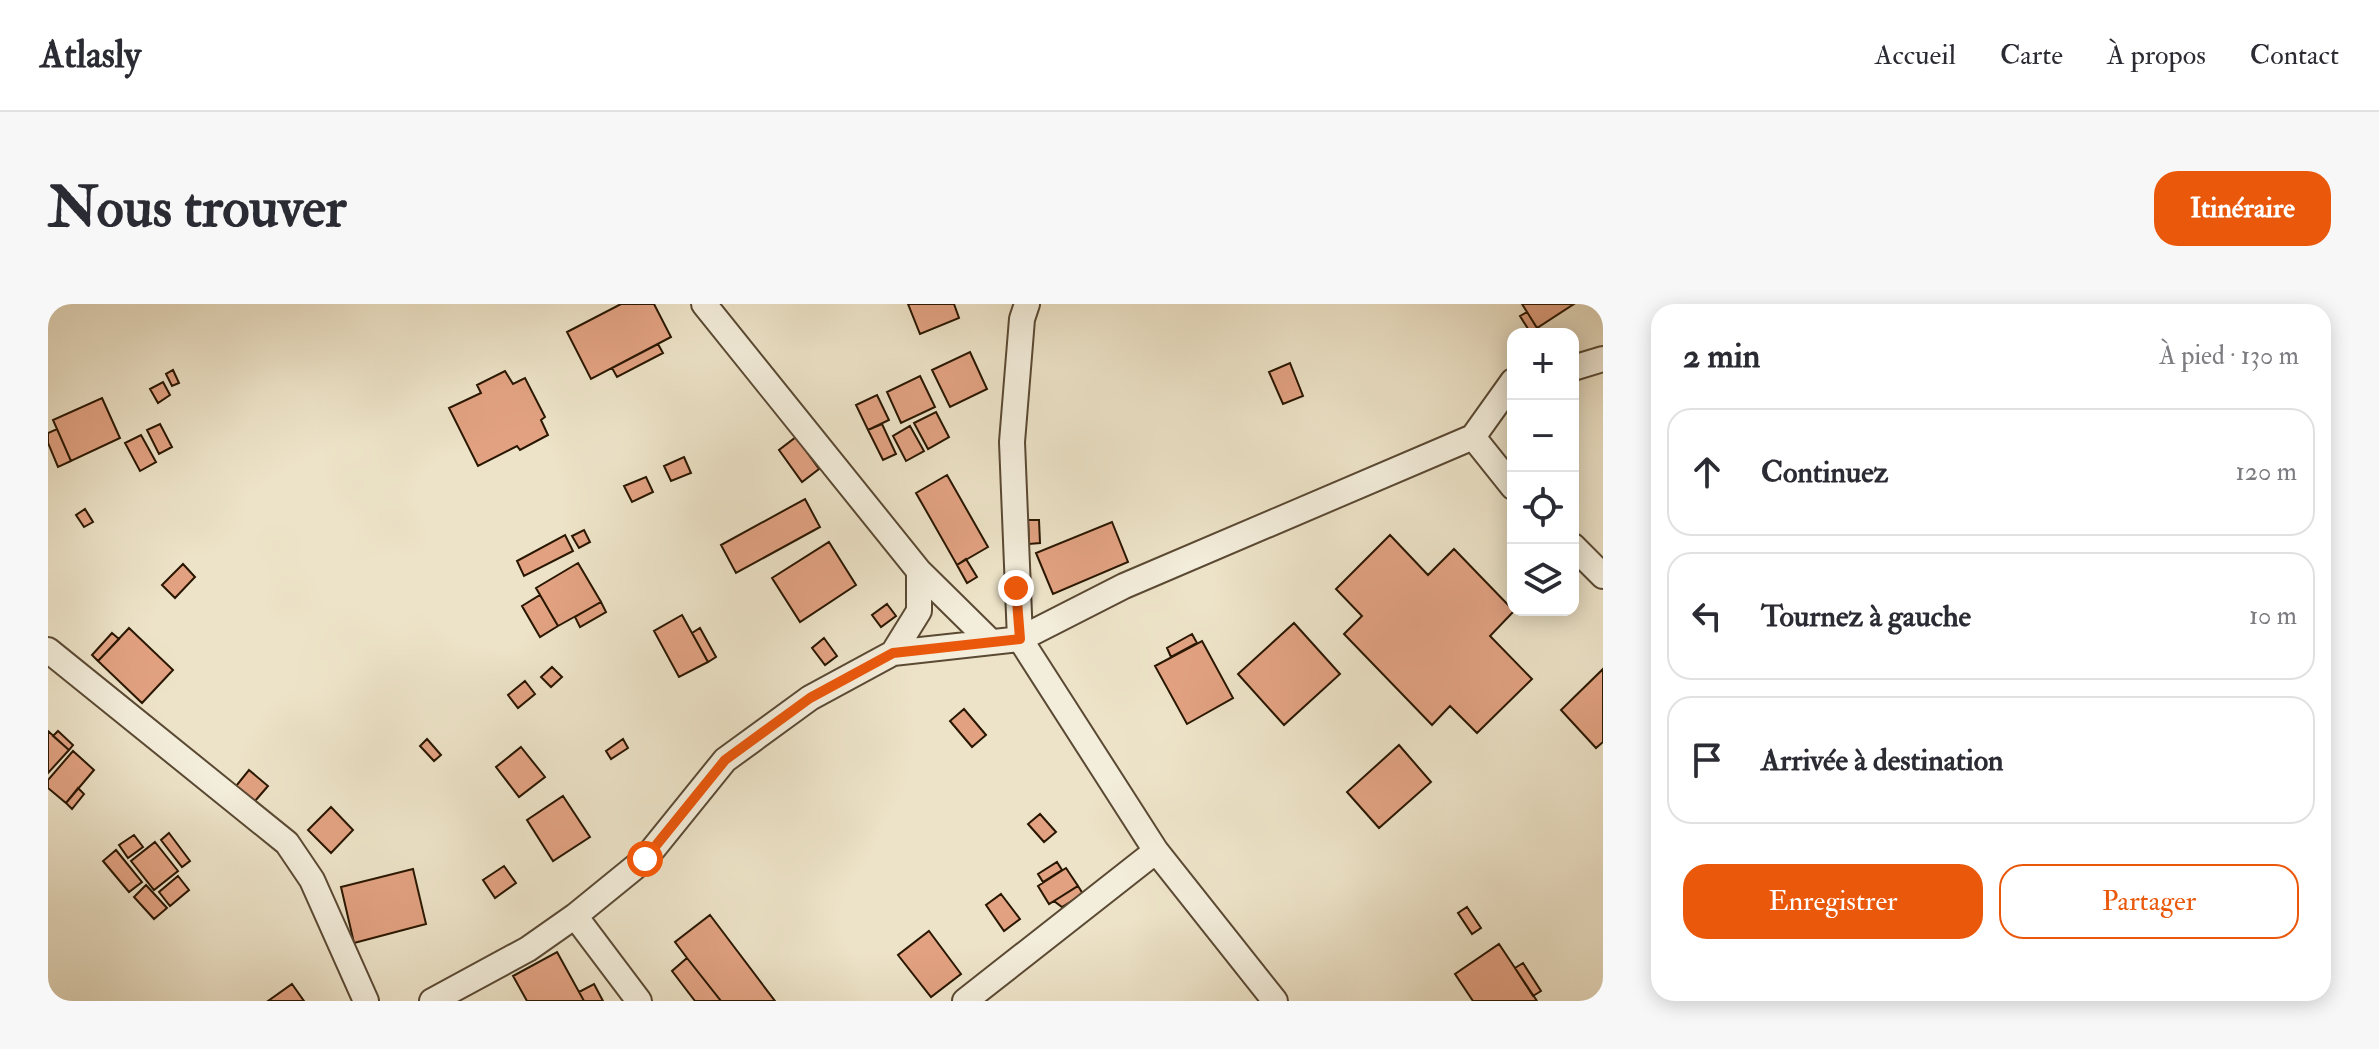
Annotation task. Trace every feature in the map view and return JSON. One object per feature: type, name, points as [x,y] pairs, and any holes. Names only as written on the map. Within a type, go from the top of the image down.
[{"type":"street","points":[[704,304],[919,571],[989,640]]},
{"type":"street","points":[[1027,304],[1022,319],[1012,442],[1020,639],[1156,851],[1275,1001]]},
{"type":"street","points":[[1579,366],[1603,359]]},
{"type":"street","points":[[432,1001],[528,949],[575,916],[645,859],[725,760],[810,698],[893,653],[989,640],[1020,639],[1124,586],[1473,437],[1507,389]]},
{"type":"street","points":[[1473,437],[1507,480]]},
{"type":"street","points":[[1579,552],[1603,576]]},
{"type":"street","points":[[893,653],[919,611],[919,571]]},
{"type":"street","points":[[48,650],[287,843],[312,880],[366,1001]]},
{"type":"street","points":[[965,1001],[1156,851]]},
{"type":"street","points":[[575,916],[639,1001]]},
{"type":"building","points":[[621,304],[654,304],[671,337],[591,379],[567,332]]},
{"type":"building","points":[[908,304],[954,304],[959,318],[920,334]]},
{"type":"building","points":[[1522,304],[1574,304],[1537,328]]},
{"type":"building","points":[[1527,312],[1537,328],[1528,328],[1520,316]]},
{"type":"building","points":[[658,344],[663,353],[617,377],[612,368]]},
{"type":"building","points":[[970,352],[987,389],[950,407],[932,370]]},
{"type":"building","points":[[1290,363],[1303,396],[1283,404],[1269,372]]},
{"type":"building","points":[[173,370],[179,383],[172,386],[166,374]]},
{"type":"building","points":[[505,371],[513,384],[525,378],[545,417],[541,420],[548,435],[520,450],[517,446],[478,466],[449,408],[481,393],[477,385]]},
{"type":"building","points":[[920,376],[935,407],[901,423],[887,392]]},
{"type":"building","points":[[163,382],[170,395],[158,403],[150,389]]},
{"type":"building","points":[[877,395],[889,420],[868,430],[856,405]]},
{"type":"building","points":[[102,398],[120,438],[71,461],[53,420]]},
{"type":"building","points":[[936,412],[949,437],[928,449],[914,423]]},
{"type":"building","points":[[160,424],[172,447],[159,454],[147,430]]},
{"type":"building","points":[[882,424],[896,454],[883,460],[868,430]]},
{"type":"building","points":[[910,426],[924,451],[906,461],[893,436]]},
{"type":"building","points":[[57,429],[71,461],[58,467],[48,443],[48,433]]},
{"type":"building","points":[[141,435],[156,462],[140,471],[125,443]]},
{"type":"building","points":[[796,437],[819,469],[802,482],[779,450]]},
{"type":"building","points":[[684,457],[691,473],[671,481],[664,466]]},
{"type":"building","points":[[947,475],[988,547],[957,565],[916,493]]},
{"type":"building","points":[[646,477],[653,492],[632,502],[624,486]]},
{"type":"building","points":[[805,499],[820,527],[736,573],[721,545]]},
{"type":"building","points":[[85,509],[93,522],[84,527],[76,515]]},
{"type":"building","points":[[1028,520],[1039,520],[1040,543],[1029,544]]},
{"type":"building","points":[[1112,522],[1128,562],[1053,594],[1036,553]]},
{"type":"building","points":[[584,530],[590,542],[579,548],[572,536]]},
{"type":"building","points":[[565,535],[573,551],[524,576],[517,561]]},
{"type":"building","points":[[1390,535],[1428,575],[1454,549],[1507,604],[1509,616],[1490,636],[1532,679],[1477,733],[1450,706],[1432,725],[1344,634],[1362,616],[1336,589]]},
{"type":"building","points":[[829,542],[856,585],[800,622],[772,578]]},
{"type":"building","points":[[966,559],[977,577],[967,583],[957,565]]},
{"type":"building","points":[[578,563],[601,602],[558,626],[536,588]]},
{"type":"building","points":[[183,564],[195,577],[175,598],[162,585]]},
{"type":"building","points":[[540,595],[558,626],[540,637],[522,606]]},
{"type":"building","points":[[601,602],[606,612],[580,627],[575,617]]},
{"type":"building","points":[[887,604],[896,616],[881,627],[872,615]]},
{"type":"building","points":[[682,615],[708,662],[679,677],[654,631]]},
{"type":"building","points":[[1294,623],[1340,674],[1284,725],[1238,674]]},
{"type":"building","points":[[129,628],[173,670],[142,703],[98,661]]},
{"type":"building","points":[[700,628],[716,657],[708,662],[692,633]]},
{"type":"building","points":[[112,633],[119,639],[98,661],[92,655]]},
{"type":"building","points":[[1192,634],[1197,643],[1171,657],[1167,648]]},
{"type":"building","points":[[824,638],[837,656],[825,665],[812,648]]},
{"type":"building","points":[[1202,641],[1233,698],[1187,724],[1155,666]]},
{"type":"building","points":[[552,667],[562,677],[551,687],[541,677]]},
{"type":"building","points":[[1603,669],[1603,742],[1596,748],[1561,710]]},
{"type":"building","points":[[525,681],[535,694],[518,708],[508,695]]},
{"type":"building","points":[[964,709],[986,735],[972,747],[950,721]]},
{"type":"building","points":[[48,731],[69,750],[48,773]]},
{"type":"building","points":[[58,731],[73,745],[69,750],[53,736]]},
{"type":"building","points":[[427,739],[441,755],[434,761],[420,746]]},
{"type":"building","points":[[623,739],[628,748],[611,759],[606,751]]},
{"type":"building","points":[[1399,745],[1431,782],[1379,828],[1347,792]]},
{"type":"building","points":[[521,747],[545,777],[519,797],[496,767]]},
{"type":"building","points":[[73,751],[94,770],[66,803],[48,788],[48,780]]},
{"type":"building","points":[[249,770],[268,786],[255,801],[236,786]]},
{"type":"building","points":[[78,788],[84,794],[72,809],[66,803]]},
{"type":"building","points":[[563,796],[590,837],[553,861],[527,820]]},
{"type":"building","points":[[331,807],[353,830],[331,853],[308,830]]},
{"type":"building","points":[[1040,814],[1056,832],[1044,842],[1028,824]]},
{"type":"building","points":[[169,833],[190,861],[182,867],[161,840]]},
{"type":"building","points":[[134,835],[143,847],[128,858],[119,845]]},
{"type":"building","points":[[155,842],[178,871],[154,890],[131,861]]},
{"type":"building","points":[[116,850],[142,882],[129,892],[103,861]]},
{"type":"building","points":[[1057,862],[1062,870],[1043,882],[1038,874]]},
{"type":"building","points":[[504,866],[516,883],[495,898],[483,880]]},
{"type":"building","points":[[1066,868],[1078,886],[1049,904],[1038,886]]},
{"type":"building","points":[[413,869],[426,924],[354,943],[341,887]]},
{"type":"building","points":[[178,876],[189,890],[170,906],[159,892]]},
{"type":"building","points":[[146,885],[167,908],[154,919],[134,897]]},
{"type":"building","points":[[1078,886],[1083,894],[1062,907],[1054,901]]},
{"type":"building","points":[[1001,894],[1020,919],[1004,931],[986,905]]},
{"type":"building","points":[[1467,907],[1481,928],[1472,934],[1458,913]]},
{"type":"building","points":[[710,915],[775,1001],[721,1001],[687,958],[675,942]]},
{"type":"building","points":[[929,931],[961,974],[931,997],[898,955]]},
{"type":"building","points":[[1499,944],[1537,1001],[1473,1001],[1455,974]]},
{"type":"building","points":[[557,952],[584,1001],[527,1001],[513,976]]},
{"type":"building","points":[[687,958],[721,1001],[695,1001],[672,971]]},
{"type":"building","points":[[1523,963],[1541,991],[1533,996],[1515,968]]},
{"type":"building","points":[[292,984],[304,1001],[268,1001]]},
{"type":"building","points":[[594,984],[603,1001],[584,1001],[579,992]]},
{"type":"route","points":[[645,859],[725,760],[810,698],[893,653],[989,640],[1020,639],[1016,588]]}]
